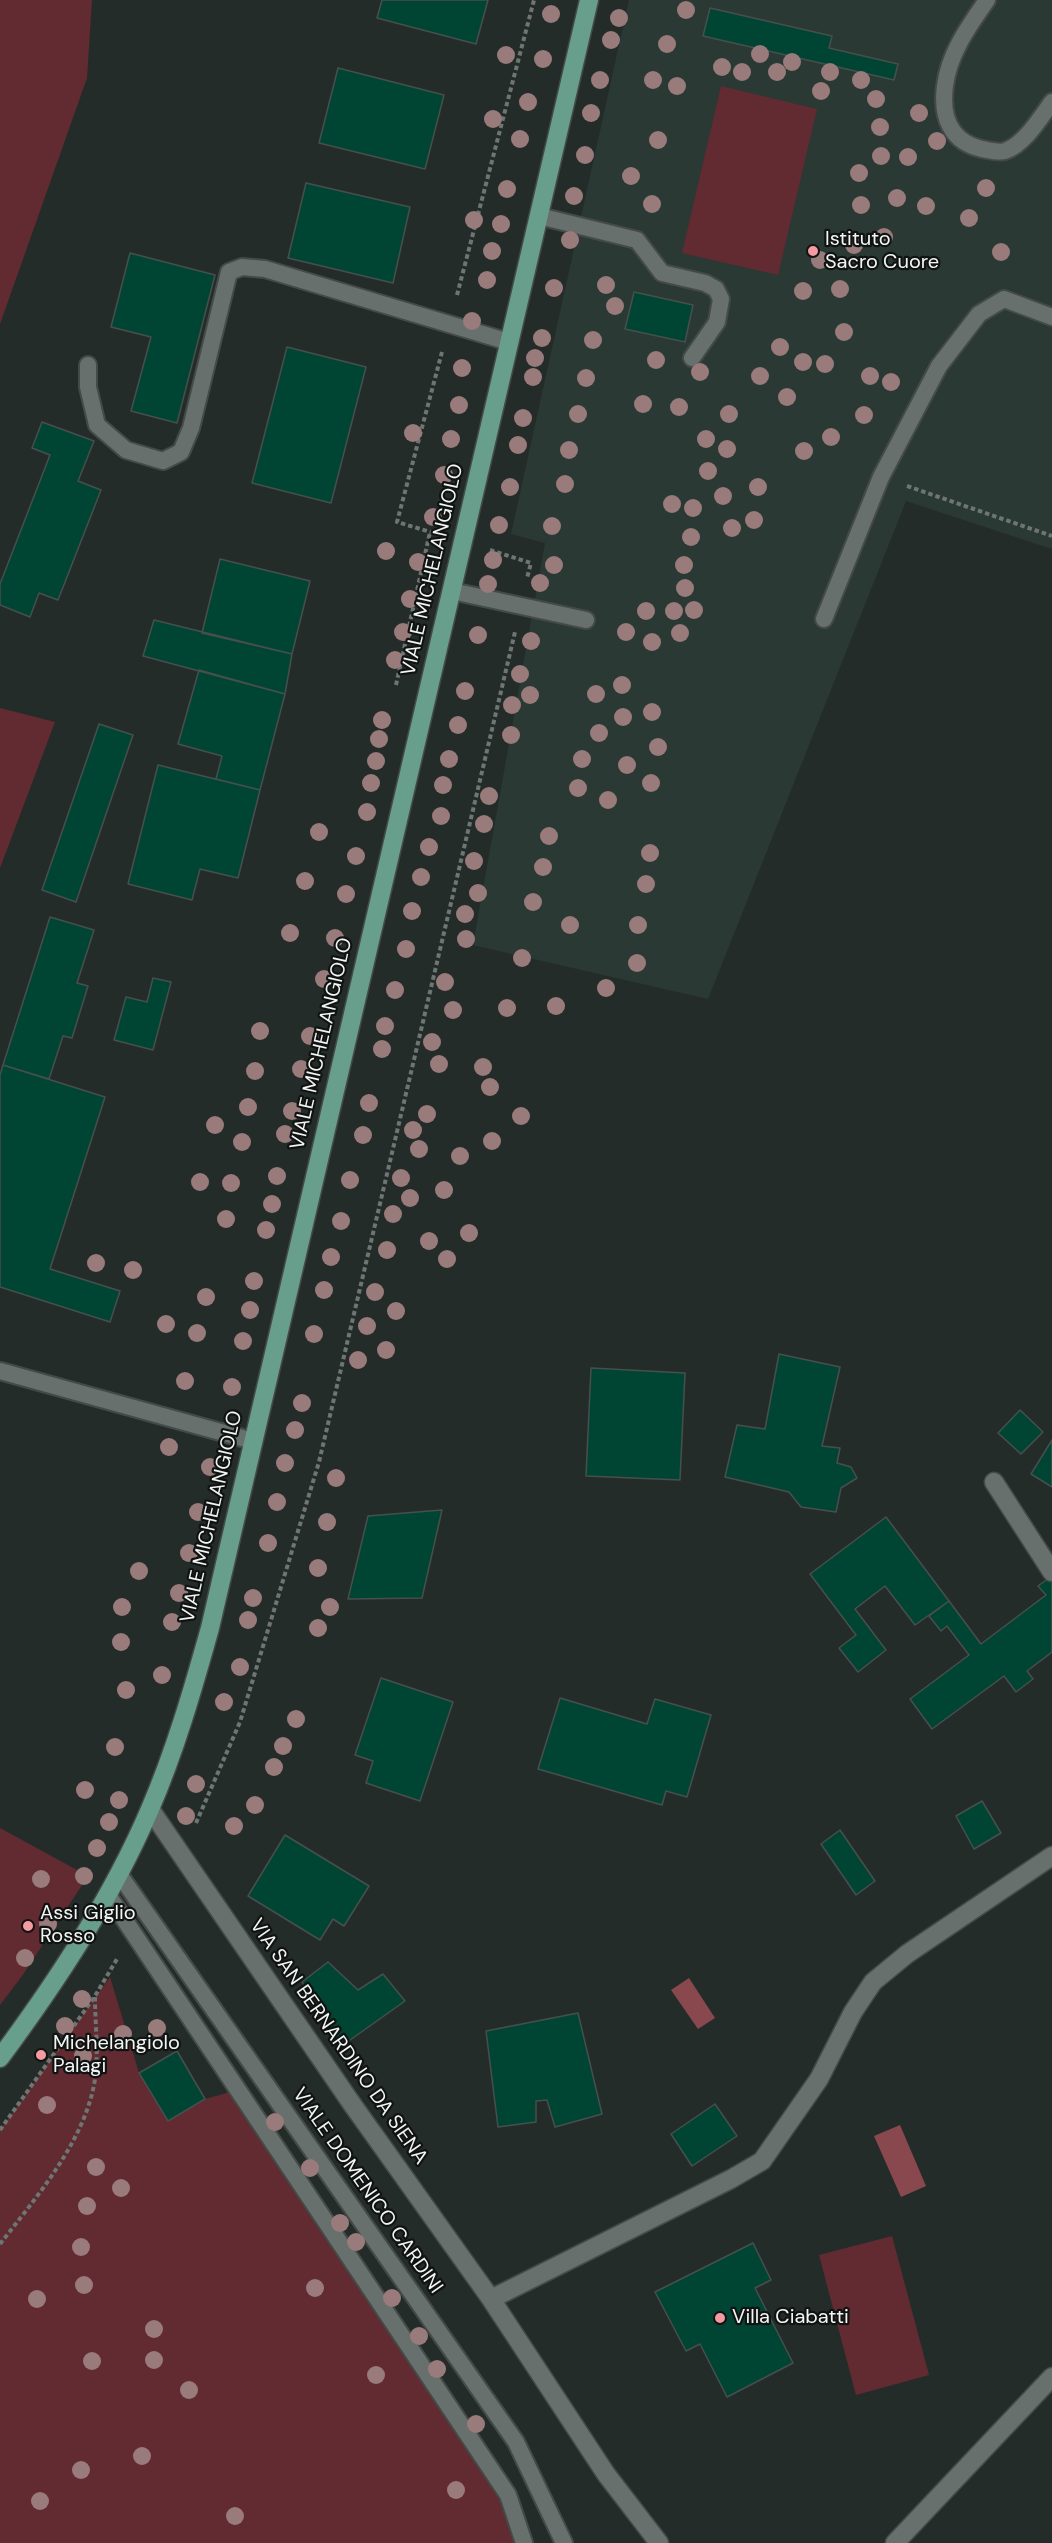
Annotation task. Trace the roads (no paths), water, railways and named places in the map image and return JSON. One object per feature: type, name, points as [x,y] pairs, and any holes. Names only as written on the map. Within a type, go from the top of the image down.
[{"type":"main road","name":"VIALE MICHELANGIOLO","points":[[0,2058],[38,2008],[108,1895],[150,1809],[188,1706],[210,1628],[589,0]]},
{"type":"street","points":[[994,1482],[1052,1572]]},
{"type":"street","name":"VIA SAN BERNARDINO DA SIENA","points":[[150,1809],[352,2104],[491,2299],[606,2474],[659,2543]]},
{"type":"street","points":[[491,2299],[731,2180],[762,2161],[819,2079],[853,2012],[873,1982],[908,1954],[1052,1856]]},
{"type":"street","points":[[895,2543],[1052,2377]]},
{"type":"lane","points":[[987,0],[958,43],[945,84],[944,113],[953,132],[967,145],[985,150],[1005,151],[1026,137],[1052,102]]},
{"type":"lane","points":[[539,216],[637,240],[662,273],[705,283],[716,289],[721,299],[717,322],[692,358]]},
{"type":"lane","points":[[88,365],[88,387],[97,425],[126,450],[163,461],[181,452],[191,428],[229,272],[242,267],[265,269],[509,342]]},
{"type":"lane","points":[[824,619],[881,477],[939,366],[979,314],[1004,299],[1052,317]]},
{"type":"lane","points":[[452,591],[586,620]]},
{"type":"lane","points":[[0,1371],[253,1441]]},
{"type":"lane","name":"VIALE DOMENICO CARDINI","points":[[119,1874],[516,2442],[564,2543]]},
{"type":"lane","points":[[108,1895],[508,2495],[524,2543]]},
{"type":"place","name":"Istituto Sacro Cuore","points":[[813,251]]},
{"type":"place","name":"Assi Giglio Rosso","points":[[28,1926]]},
{"type":"place","name":"Michelangiolo Palagi","points":[[41,2055]]},
{"type":"place","name":"Villa Ciabatti","points":[[720,2318]]}]
